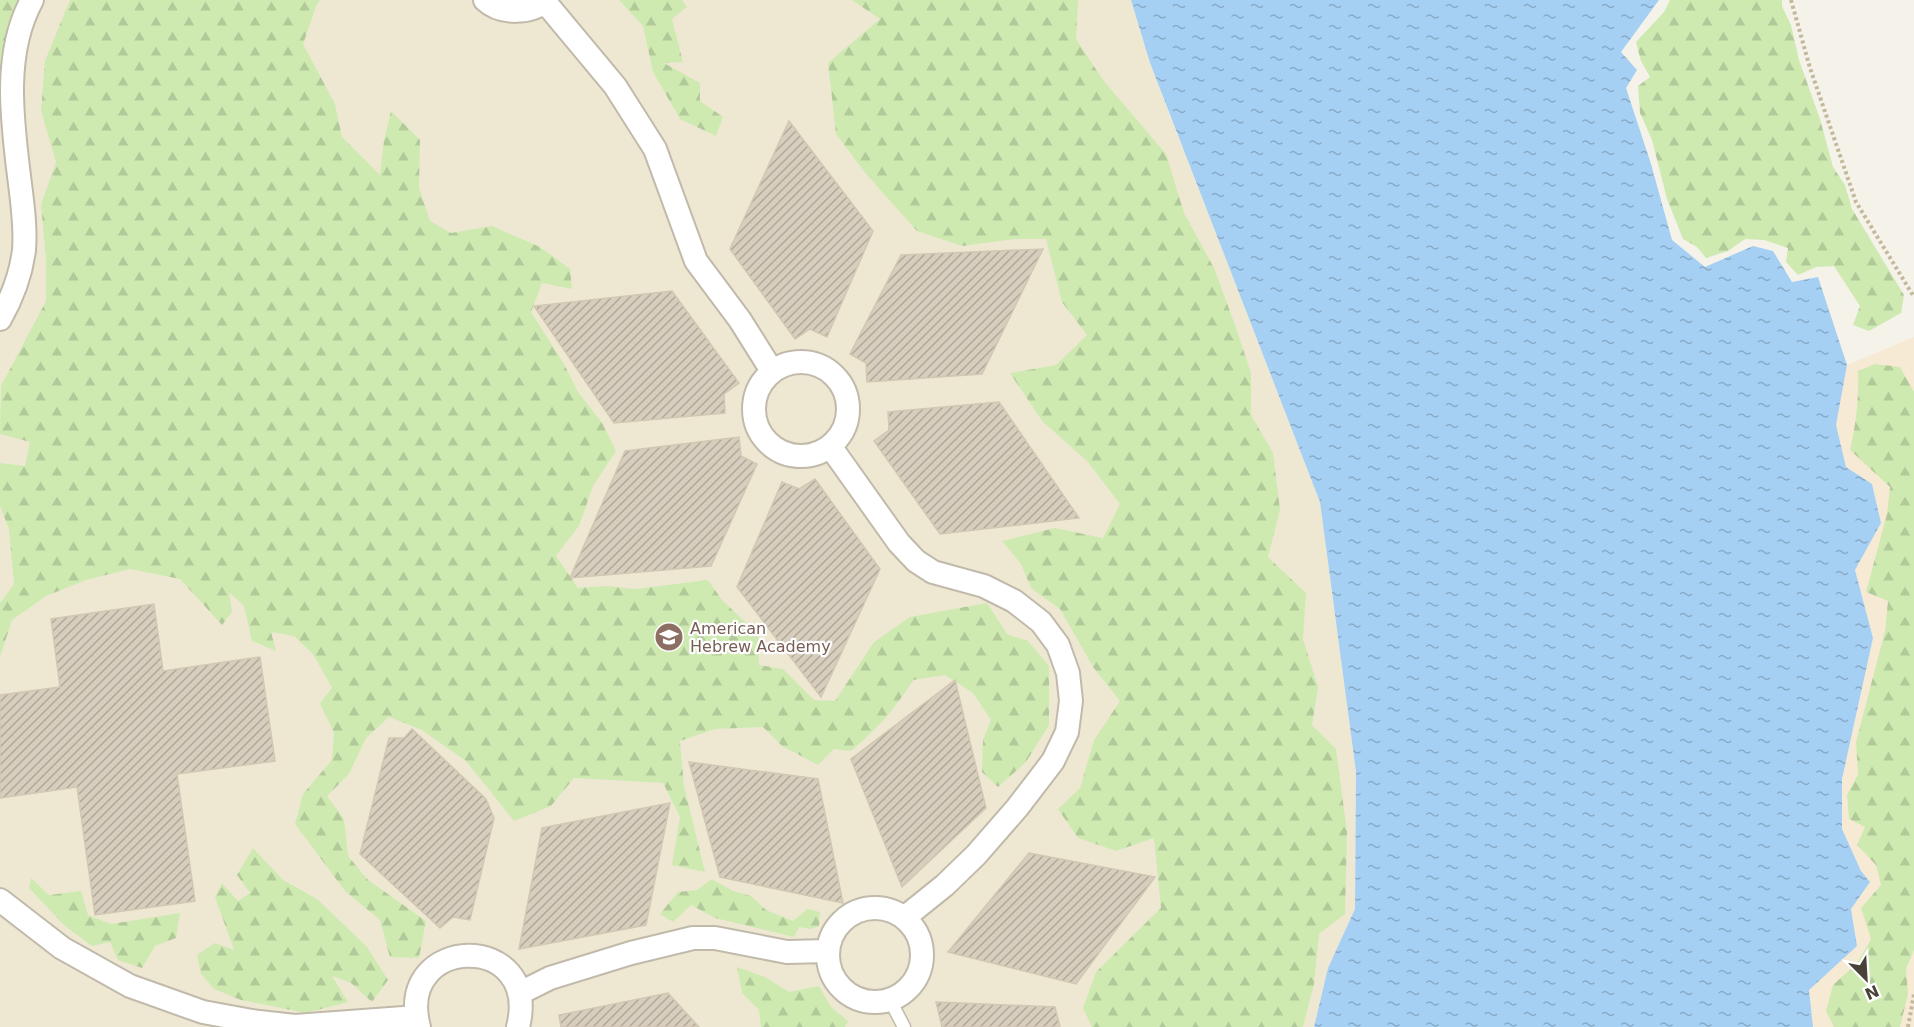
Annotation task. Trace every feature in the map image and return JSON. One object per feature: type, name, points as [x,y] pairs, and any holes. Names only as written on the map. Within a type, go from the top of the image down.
[{"type":"street","points":[[0,319],[9,304],[17,281],[24,249],[23,211],[11,97],[20,28],[32,0]]},
{"type":"street","points":[[485,0],[502,10],[517,11],[531,9],[546,1],[615,86],[655,149],[696,261],[740,320],[772,371]]},
{"type":"street","points":[[814,363],[828,369],[839,380],[846,393],[849,407],[847,422],[840,435],[830,446],[815,454],[799,456],[783,453],[769,444],[759,431],[754,415],[755,399],[761,384],[772,371],[785,364],[814,363]]},
{"type":"street","points":[[830,446],[899,543],[916,561],[933,572],[984,586],[1014,601],[1041,622],[1058,645],[1068,673],[1071,701],[1067,732],[1053,761],[1017,808],[976,855],[945,885],[903,918]]},
{"type":"street","points":[[1,901],[62,948],[130,986],[203,1012],[295,1026],[418,1022],[416,997],[431,970],[443,961],[458,955],[480,956],[501,965],[512,977],[520,993],[522,1010],[518,1027]]},
{"type":"street","points":[[867,908],[882,908],[897,913],[903,918],[910,922],[922,948],[917,976],[910,987],[890,1000],[870,1002],[856,999],[843,991],[828,966],[827,951],[831,936],[840,923],[852,913],[867,908]]},
{"type":"street","points":[[520,993],[550,978],[631,953],[693,938],[716,938],[787,952],[827,951]]},
{"type":"lane","points":[[890,1000],[904,1027]]},
{"type":"path","points":[[1791,0],[1810,68],[1856,202],[1914,297]]},
{"type":"path","points":[[1908,1027],[1914,994]]},
{"type":"shaded area","name":"American Hebrew Academy","points":[[0,0],[1131,0],[1150,64],[1320,502],[1356,772],[1355,909],[1328,968],[1314,1027],[0,1027]]},
{"type":"shaded area","points":[[1914,337],[1914,1027],[1813,1027],[1808,990],[1857,946],[1851,909],[1870,882],[1861,871],[1842,829],[1842,779],[1873,638],[1855,570],[1881,523],[1872,484],[1846,467],[1836,425],[1847,365]]},
{"type":"green space","points":[[0,0],[17,0],[0,73]]},
{"type":"green space","points":[[70,0],[320,0],[303,44],[335,104],[342,137],[380,175],[384,140],[391,111],[420,140],[419,187],[430,221],[451,233],[492,226],[540,247],[570,269],[572,289],[542,283],[531,312],[564,364],[578,392],[602,423],[616,451],[593,486],[579,526],[556,556],[578,588],[606,586],[635,589],[708,580],[722,600],[759,635],[759,665],[783,669],[814,700],[835,701],[874,642],[910,617],[987,603],[1007,634],[1028,641],[1049,666],[1049,725],[1026,762],[998,787],[982,772],[983,740],[991,720],[973,693],[945,675],[913,680],[877,727],[860,743],[851,751],[834,749],[818,765],[782,746],[763,727],[715,729],[680,741],[684,786],[705,872],[672,865],[680,817],[663,783],[574,778],[551,806],[514,821],[466,761],[422,730],[389,717],[366,738],[349,774],[327,796],[344,819],[348,856],[368,880],[426,921],[419,958],[390,957],[380,920],[345,891],[295,824],[303,794],[332,760],[334,733],[320,703],[332,688],[313,654],[294,636],[271,632],[276,651],[252,641],[244,606],[229,592],[232,612],[222,625],[180,579],[130,569],[86,580],[46,596],[12,620],[0,657],[0,603],[14,584],[9,529],[0,506],[0,463],[25,466],[30,442],[0,434],[1,386],[46,301],[46,260],[41,205],[56,162],[41,111],[45,61]]},
{"type":"green space","points":[[619,0],[682,0],[687,7],[672,19],[683,62],[664,63],[700,83],[700,101],[723,117],[716,136],[680,119],[653,72],[643,26]]},
{"type":"green space","points":[[852,0],[1078,0],[1076,39],[1103,80],[1166,154],[1184,213],[1214,268],[1251,373],[1251,415],[1273,453],[1280,510],[1268,557],[1306,593],[1303,639],[1318,687],[1312,725],[1336,749],[1347,832],[1345,914],[1319,934],[1314,984],[1303,1027],[1092,1027],[1083,1008],[1096,972],[1161,908],[1154,838],[1116,851],[1078,838],[1058,809],[1080,788],[1094,740],[1120,701],[1093,667],[1060,609],[1031,588],[1021,564],[1002,541],[1055,528],[1103,538],[1120,504],[1087,461],[1043,422],[1010,373],[1056,365],[1087,335],[1062,302],[1046,239],[1015,239],[962,246],[917,231],[866,174],[836,134],[828,63],[880,19]]},
{"type":"green space","points":[[1670,0],[1782,0],[1833,167],[1845,185],[1852,209],[1904,295],[1901,313],[1869,331],[1853,325],[1860,306],[1834,266],[1816,267],[1798,275],[1786,262],[1788,248],[1764,240],[1745,239],[1728,251],[1706,258],[1697,247],[1683,239],[1667,199],[1652,140],[1640,113],[1638,86],[1650,77],[1641,61],[1636,42],[1664,12]]},
{"type":"green space","points":[[1875,364],[1900,367],[1914,392],[1914,950],[1906,969],[1908,994],[1900,1027],[1834,1027],[1826,1011],[1833,985],[1858,962],[1871,939],[1861,908],[1881,885],[1876,865],[1857,845],[1865,827],[1849,819],[1847,795],[1858,774],[1856,742],[1885,631],[1888,601],[1866,592],[1887,514],[1890,487],[1850,450],[1857,411],[1858,371]]},
{"type":"green space","points":[[253,848],[283,880],[317,899],[367,947],[388,980],[372,1002],[351,983],[332,976],[348,1002],[306,1013],[241,1000],[214,989],[201,974],[197,955],[215,943],[234,950],[215,897],[222,883],[238,901],[250,893],[237,875]]},
{"type":"green space","points":[[31,878],[49,895],[81,891],[88,915],[111,924],[180,913],[176,938],[155,946],[142,968],[118,960],[110,942],[92,946],[65,926],[29,888]]},
{"type":"green space","points":[[712,879],[733,891],[751,896],[766,910],[793,921],[807,909],[820,912],[819,926],[810,929],[799,927],[794,937],[715,918],[691,905],[673,922],[660,914],[678,892],[697,890]]},
{"type":"green space","points":[[737,967],[765,977],[789,992],[819,986],[831,1007],[848,1021],[845,1027],[761,1027],[759,1010],[742,993]]},
{"type":"water","points":[[1131,0],[1659,0],[1621,52],[1637,70],[1626,88],[1651,164],[1672,240],[1705,267],[1753,246],[1773,251],[1792,282],[1818,277],[1847,365],[1836,425],[1846,467],[1872,484],[1881,523],[1855,570],[1873,638],[1842,779],[1842,829],[1861,871],[1870,882],[1851,909],[1857,946],[1809,990],[1813,1027],[1314,1027],[1328,968],[1355,909],[1356,772],[1320,502],[1150,63]]},
{"type":"building","points":[[789,121],[873,231],[827,337],[810,329],[795,339],[730,249]]},
{"type":"building","points":[[1043,249],[982,374],[867,382],[866,363],[850,354],[901,255]]},
{"type":"building","points":[[672,291],[739,383],[724,394],[725,413],[614,423],[534,306]]},
{"type":"building","points":[[999,402],[1079,518],[940,534],[874,441],[889,430],[888,412]]},
{"type":"building","points":[[739,437],[741,456],[757,464],[711,566],[570,578],[625,451]]},
{"type":"building","points":[[815,479],[880,569],[821,697],[737,587],[782,482],[799,489]]},
{"type":"building","points":[[154,604],[163,671],[260,657],[275,761],[177,774],[195,901],[95,915],[77,787],[0,798],[0,695],[60,687],[51,619]]},
{"type":"building","points":[[955,680],[986,808],[902,887],[851,759]]},
{"type":"building","points":[[412,729],[486,799],[494,818],[470,920],[453,917],[440,928],[360,854],[389,738],[404,738]]},
{"type":"building","points":[[689,762],[818,779],[843,903],[720,877]]},
{"type":"building","points":[[670,803],[646,925],[519,949],[542,828]]},
{"type":"building","points":[[1029,853],[1155,877],[1076,984],[948,952]]},
{"type":"building","points":[[668,993],[699,1027],[561,1027],[559,1015]]},
{"type":"building","points":[[936,1002],[1055,1007],[1060,1027],[942,1027]]},
{"type":"place","name":"American Hebrew Academy","points":[[669,637]]}]
